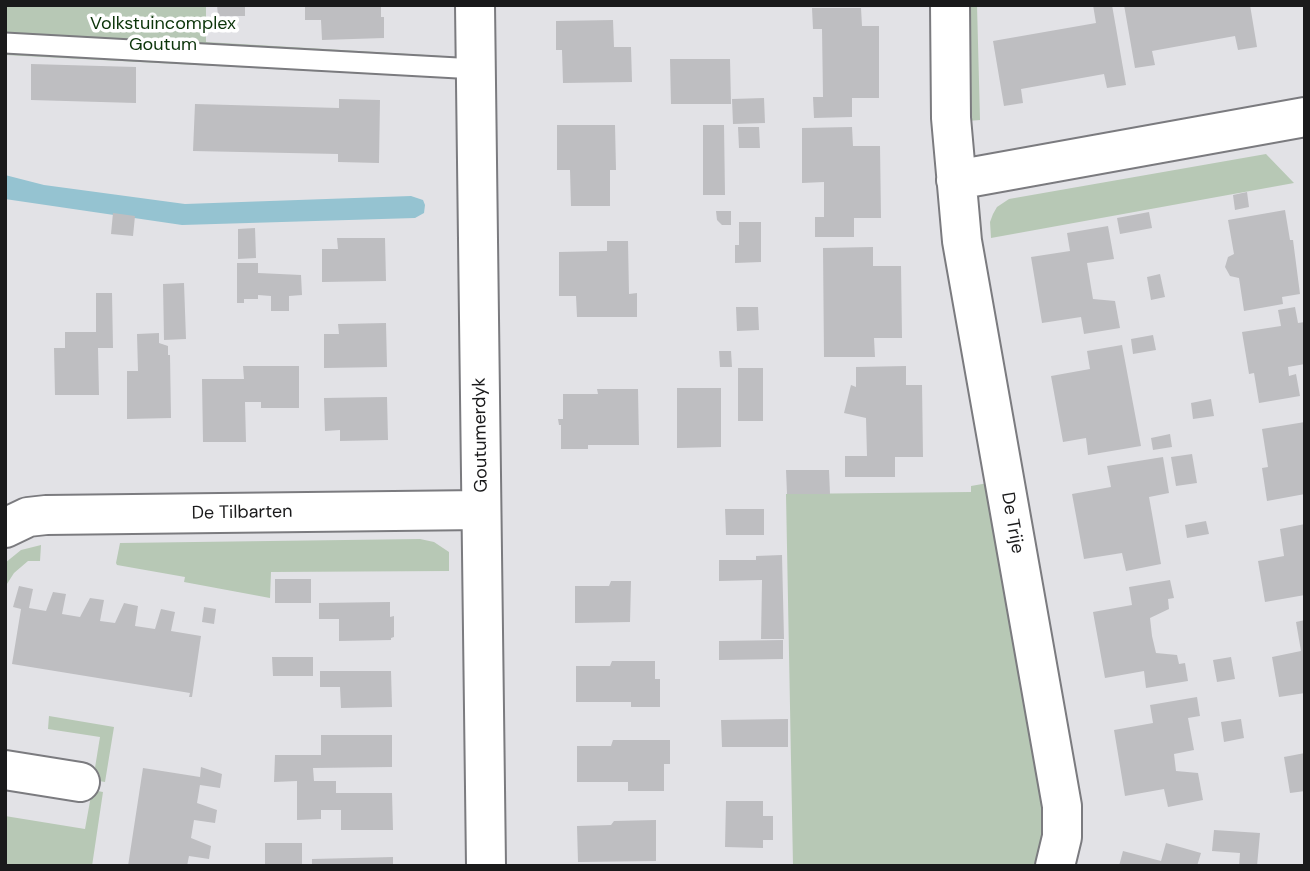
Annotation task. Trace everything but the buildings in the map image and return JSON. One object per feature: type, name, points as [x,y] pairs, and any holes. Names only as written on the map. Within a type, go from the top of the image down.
[{"type":"street","name":"Goutumerdyk","points":[[475,5],[486,866]]},
{"type":"street","name":"De Trije","points":[[950,5],[951,118],[962,241],[1062,806],[1062,837],[1055,866]]},
{"type":"street","points":[[956,180],[1305,117]]},
{"type":"street","name":"De Tilbarten","points":[[5,528],[28,517],[47,515],[481,510]]},
{"type":"street","points":[[5,770],[80,782]]},
{"type":"lane","points":[[5,43],[475,69]]},
{"type":"green space","name":"Volkstuincomplex Goutum","points":[[5,5],[206,5],[206,42],[443,56],[444,78],[5,55]]},
{"type":"green space","points":[[966,5],[977,5],[980,120],[967,121]]},
{"type":"green space","points":[[1266,154],[1294,183],[991,238],[990,222],[993,214],[997,207],[1009,199]]},
{"type":"green space","points":[[988,483],[1047,813],[1039,866],[793,866],[786,494],[971,492],[971,486]]},
{"type":"green space","points":[[420,539],[434,542],[449,552],[449,571],[271,572],[270,598],[184,582],[185,577],[116,563],[120,543]]},
{"type":"green space","points":[[41,545],[40,561],[28,561],[14,573],[5,587],[5,563],[21,550]]},
{"type":"green space","points":[[49,716],[114,727],[105,782],[93,780],[100,737],[48,729]]},
{"type":"green space","points":[[92,790],[103,792],[92,866],[5,866],[5,816],[85,829]]},
{"type":"water","points":[[5,175],[44,185],[185,204],[411,196],[423,200],[425,205],[424,213],[415,218],[182,225],[5,199]]}]
